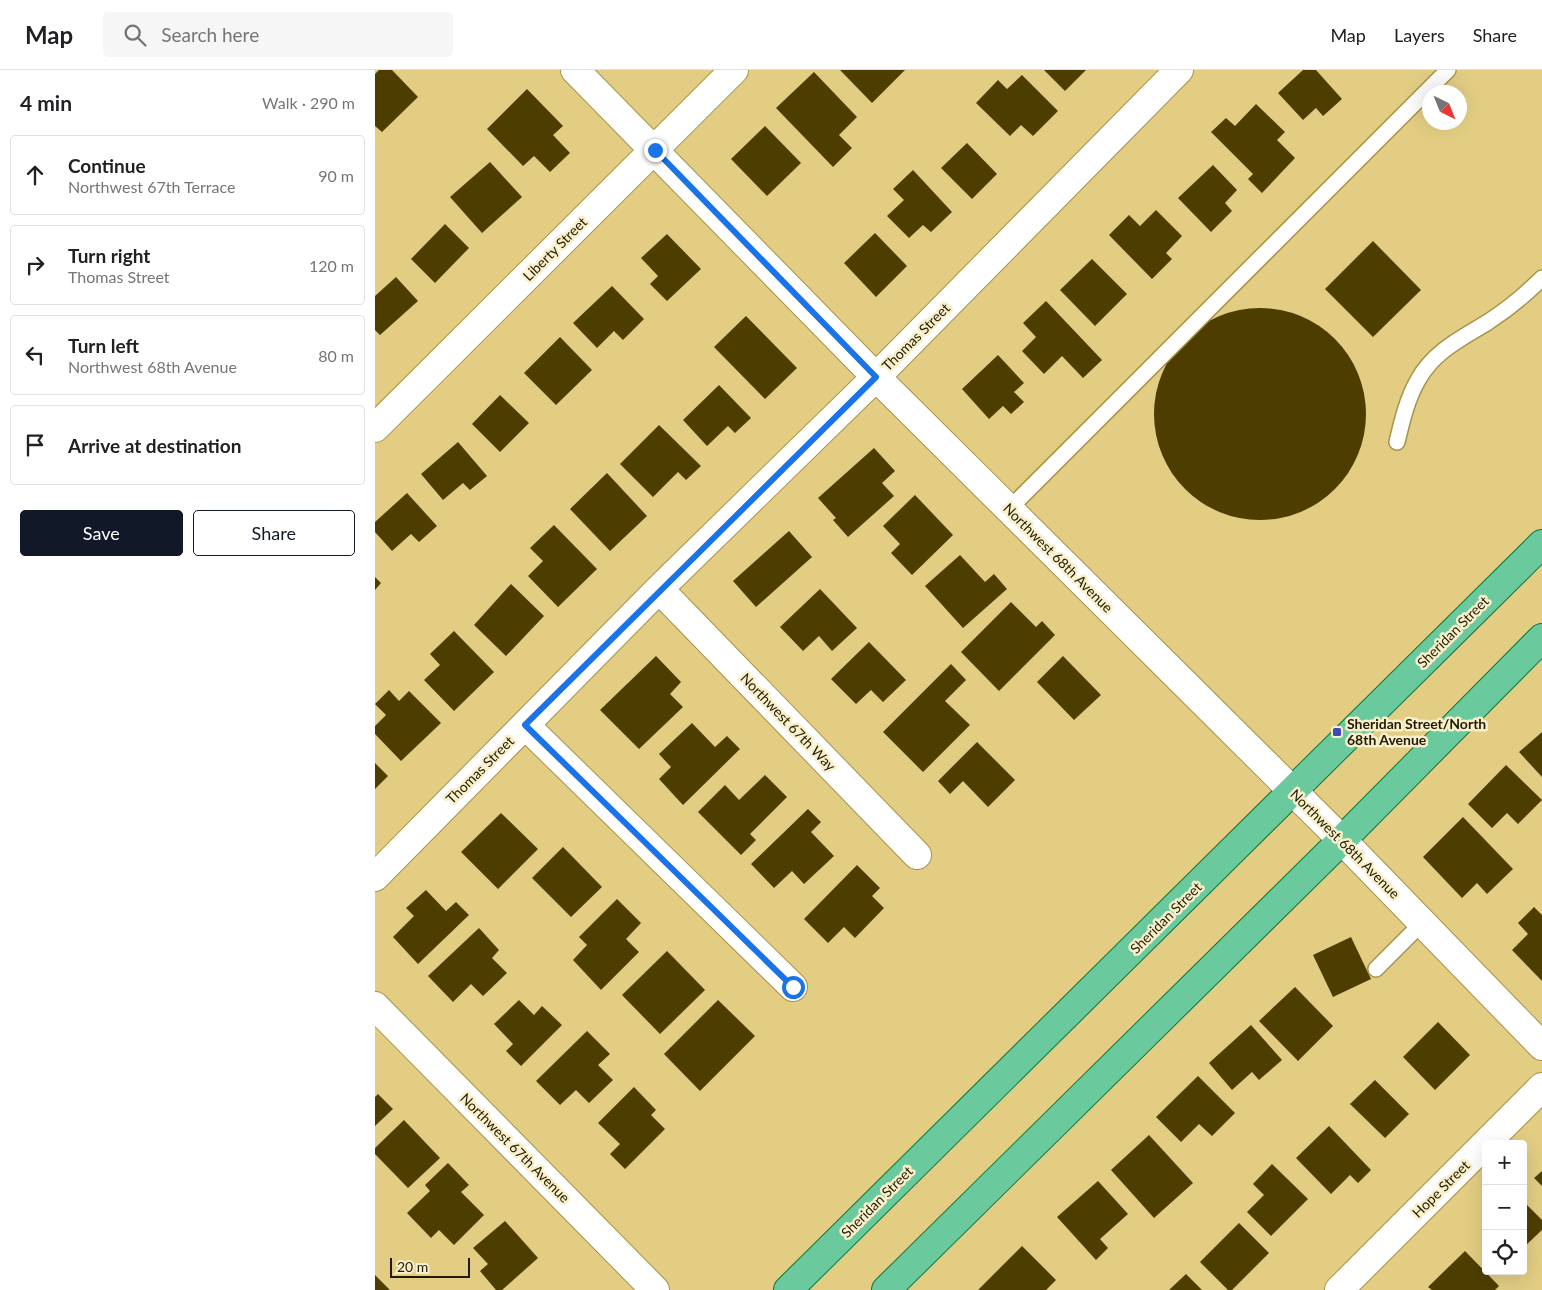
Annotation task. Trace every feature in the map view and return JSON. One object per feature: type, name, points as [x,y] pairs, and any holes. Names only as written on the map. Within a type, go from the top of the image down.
[{"type":"main road","name":"Sheridan Street","points":[[788,1290],[1542,544]]},
{"type":"main road","points":[[886,1290],[1342,840],[1542,638]]},
{"type":"street","name":"Northwest 68th Avenue","points":[[575,70],[876,377],[1342,840],[1542,1046]]},
{"type":"street","name":"Liberty Street","points":[[375,428],[734,70]]},
{"type":"street","name":"Thomas Street","points":[[375,877],[659,590],[876,377],[1179,70]]},
{"type":"street","name":"Northwest 67th Way","points":[[659,590],[917,855]]},
{"type":"street","points":[[525,725],[793,987]]},
{"type":"street","name":"Northwest 67th Avenue","points":[[375,1006],[655,1290]]},
{"type":"street","name":"Hope Street","points":[[1339,1290],[1542,1087]]},
{"type":"lane","points":[[1009,509],[1448,70]]},
{"type":"lane","points":[[1397,442],[1404,412],[1418,379],[1434,358],[1460,337],[1486,323],[1520,300],[1542,278]]},
{"type":"lane","points":[[1376,968],[1422,923]]},
{"type":"building","points":[[379,70],[392,70],[418,97],[382,132],[375,126],[375,74]]},
{"type":"building","points":[[840,70],[905,70],[872,103]]},
{"type":"building","points":[[1044,70],[1086,70],[1065,91]]},
{"type":"building","points":[[1303,70],[1316,70],[1342,99],[1323,116],[1316,108],[1303,120],[1278,93]]},
{"type":"building","points":[[814,72],[857,117],[839,135],[852,148],[833,167],[776,108]]},
{"type":"building","points":[[1022,75],[1058,111],[1033,136],[1021,125],[1010,136],[976,103],[998,80],[1007,89]]},
{"type":"building","points":[[527,89],[563,126],[553,135],[570,153],[550,172],[534,156],[523,166],[487,129]]},
{"type":"building","points":[[1256,104],[1285,132],[1277,140],[1295,158],[1262,193],[1248,179],[1253,174],[1211,132],[1226,118],[1235,126]]},
{"type":"building","points":[[765,126],[801,163],[767,196],[731,159]]},
{"type":"building","points":[[967,143],[997,174],[972,199],[941,168]]},
{"type":"building","points":[[490,162],[522,197],[482,233],[450,197]]},
{"type":"building","points":[[1213,165],[1237,190],[1225,203],[1232,211],[1211,232],[1178,198]]},
{"type":"building","points":[[913,170],[952,212],[931,232],[923,225],[909,238],[887,216],[904,200],[893,189]]},
{"type":"building","points":[[1156,210],[1182,236],[1166,253],[1172,259],[1152,279],[1109,235],[1129,215],[1140,226]]},
{"type":"building","points":[[445,224],[469,248],[435,283],[411,259]]},
{"type":"building","points":[[875,233],[907,266],[876,297],[844,263]]},
{"type":"building","points":[[667,234],[701,269],[667,301],[650,284],[658,276],[641,258]]},
{"type":"building","points":[[1373,241],[1421,290],[1373,337],[1325,289]]},
{"type":"building","points":[[1092,259],[1127,294],[1095,326],[1060,290]]},
{"type":"building","points":[[396,277],[418,301],[380,335],[375,330],[375,296]]},
{"type":"building","points":[[612,286],[644,319],[623,340],[614,331],[597,348],[573,323]]},
{"type":"building","points":[[1046,301],[1102,360],[1083,378],[1062,356],[1044,374],[1022,351],[1036,337],[1023,323]]},
{"type":"building","points":[[1260,308],[1281,310],[1300,316],[1319,326],[1335,339],[1348,355],[1358,374],[1364,393],[1366,414],[1364,435],[1358,454],[1348,473],[1335,489],[1319,502],[1300,512],[1281,518],[1260,520],[1239,518],[1220,512],[1201,502],[1185,489],[1172,473],[1162,454],[1156,435],[1154,414],[1156,393],[1162,374],[1172,355],[1185,339],[1201,326],[1220,316],[1239,310]]},
{"type":"building","points":[[746,316],[797,368],[765,399],[714,347]]},
{"type":"building","points":[[560,337],[592,370],[556,405],[524,373]]},
{"type":"building","points":[[998,355],[1024,383],[1014,392],[1024,402],[1011,414],[1003,406],[989,419],[962,389]]},
{"type":"building","points":[[719,385],[751,418],[735,433],[728,426],[707,446],[683,420]]},
{"type":"building","points":[[500,395],[529,423],[500,452],[472,424]]},
{"type":"building","points":[[659,425],[701,466],[686,480],[678,472],[653,497],[620,464]]},
{"type":"building","points":[[458,442],[487,476],[470,490],[463,483],[443,500],[421,474]]},
{"type":"building","points":[[874,448],[895,471],[882,483],[894,496],[848,537],[833,520],[836,518],[818,498]]},
{"type":"building","points":[[607,473],[647,516],[610,551],[570,509]]},
{"type":"building","points":[[407,493],[437,526],[419,542],[411,534],[392,551],[375,532],[375,522]]},
{"type":"building","points":[[915,495],[953,535],[912,575],[891,553],[900,544],[883,526]]},
{"type":"building","points":[[554,525],[597,569],[558,607],[528,576],[543,561],[530,548]]},
{"type":"building","points":[[789,531],[812,557],[756,607],[733,581]]},
{"type":"building","points":[[960,555],[985,582],[994,574],[1007,589],[963,628],[925,586]]},
{"type":"building","points":[[375,577],[381,583],[375,590]]},
{"type":"building","points":[[511,584],[544,616],[506,656],[474,625]]},
{"type":"building","points":[[820,589],[857,628],[832,651],[819,636],[803,651],[780,627]]},
{"type":"building","points":[[1011,602],[1036,627],[1042,621],[1055,635],[999,691],[961,652]]},
{"type":"building","points":[[454,631],[494,672],[454,711],[424,680],[440,665],[430,654]]},
{"type":"building","points":[[869,642],[906,680],[883,702],[871,690],[856,704],[831,679]]},
{"type":"building","points":[[656,656],[681,682],[670,694],[683,707],[639,749],[600,710]]},
{"type":"building","points":[[1063,656],[1101,695],[1074,720],[1037,682]]},
{"type":"building","points":[[951,664],[966,680],[945,701],[970,725],[923,772],[883,732]]},
{"type":"building","points":[[389,690],[399,701],[409,691],[441,723],[401,761],[375,734],[375,726],[386,715],[375,704]]},
{"type":"building","points":[[692,723],[715,747],[727,736],[740,749],[683,805],[659,779],[671,767],[659,754]]},
{"type":"building","points":[[1542,732],[1542,777],[1519,752]]},
{"type":"building","points":[[977,742],[1015,780],[988,807],[963,781],[950,794],[938,781]]},
{"type":"building","points":[[375,763],[388,776],[375,789]]},
{"type":"building","points":[[1506,765],[1542,800],[1518,824],[1507,813],[1492,828],[1468,804]]},
{"type":"building","points":[[765,775],[787,797],[750,834],[756,840],[741,855],[698,812],[725,785],[739,800]]},
{"type":"building","points":[[808,809],[821,822],[811,832],[834,856],[804,884],[792,871],[774,888],[751,864]]},
{"type":"building","points":[[501,813],[538,849],[498,889],[461,852]]},
{"type":"building","points":[[1463,817],[1513,869],[1487,894],[1477,883],[1462,898],[1423,857]]},
{"type":"building","points":[[563,847],[602,887],[571,917],[532,878]]},
{"type":"building","points":[[857,865],[880,888],[872,896],[884,908],[855,938],[844,927],[828,943],[804,919]]},
{"type":"building","points":[[426,890],[446,911],[456,902],[469,915],[418,964],[393,937],[414,916],[406,908]]},
{"type":"building","points":[[617,899],[641,923],[626,939],[639,952],[601,990],[573,960],[587,945],[579,937]]},
{"type":"building","points":[[1534,907],[1542,915],[1542,981],[1512,950],[1528,934],[1518,923]]},
{"type":"building","points":[[479,928],[499,950],[492,958],[507,973],[483,996],[471,984],[453,1002],[428,976]]},
{"type":"building","points":[[1351,937],[1371,979],[1333,997],[1313,955]]},
{"type":"building","points":[[667,951],[705,990],[660,1034],[622,995]]},
{"type":"building","points":[[1295,987],[1333,1026],[1298,1061],[1259,1021]]},
{"type":"building","points":[[519,1000],[534,1015],[542,1006],[562,1025],[521,1066],[506,1051],[513,1044],[494,1024]]},
{"type":"building","points":[[718,1000],[755,1036],[700,1091],[664,1054]]},
{"type":"building","points":[[1438,1022],[1470,1055],[1435,1090],[1403,1057]]},
{"type":"building","points":[[1251,1025],[1282,1060],[1259,1080],[1252,1072],[1232,1090],[1209,1063]]},
{"type":"building","points":[[587,1031],[610,1054],[598,1065],[613,1080],[589,1103],[576,1090],[560,1105],[536,1081]]},
{"type":"building","points":[[1198,1076],[1235,1113],[1212,1136],[1199,1124],[1181,1142],[1156,1117]]},
{"type":"building","points":[[1375,1080],[1409,1114],[1385,1138],[1350,1104]]},
{"type":"building","points":[[634,1087],[656,1110],[651,1115],[665,1129],[625,1169],[610,1154],[620,1144],[598,1123]]},
{"type":"building","points":[[378,1094],[393,1109],[375,1126],[375,1097]]},
{"type":"building","points":[[404,1120],[440,1158],[408,1188],[375,1154],[375,1148]]},
{"type":"building","points":[[1329,1126],[1371,1170],[1358,1183],[1350,1175],[1331,1194],[1296,1158]]},
{"type":"building","points":[[1149,1135],[1193,1183],[1154,1218],[1111,1170]]},
{"type":"building","points":[[448,1163],[469,1185],[461,1192],[484,1215],[454,1245],[439,1230],[431,1238],[407,1213],[430,1191],[425,1185]]},
{"type":"building","points":[[1272,1164],[1308,1199],[1271,1236],[1247,1212],[1264,1195],[1253,1184]]},
{"type":"building","points":[[1542,1171],[1542,1186],[1534,1178]]},
{"type":"building","points":[[1098,1181],[1128,1214],[1100,1239],[1108,1248],[1096,1260],[1057,1217]]},
{"type":"building","points":[[1527,1205],[1542,1220],[1542,1230],[1527,1244]]},
{"type":"building","points":[[505,1221],[538,1258],[502,1290],[496,1290],[480,1271],[488,1264],[473,1248]]},
{"type":"building","points":[[1239,1223],[1269,1253],[1232,1290],[1228,1290],[1200,1262]]},
{"type":"building","points":[[1022,1246],[1056,1280],[1046,1290],[978,1290]]},
{"type":"building","points":[[1465,1251],[1482,1268],[1482,1275],[1488,1275],[1499,1286],[1495,1290],[1432,1290],[1428,1287]]},
{"type":"building","points":[[1186,1274],[1202,1290],[1169,1290]]},
{"type":"building","points":[[375,1275],[390,1290],[375,1290]]},
{"type":"place","name":"Sheridan Street/North 68th Avenue","points":[[1337,732]]},
{"type":"route","points":[[655,150],[876,377],[659,590],[525,725],[793,987]]}]
